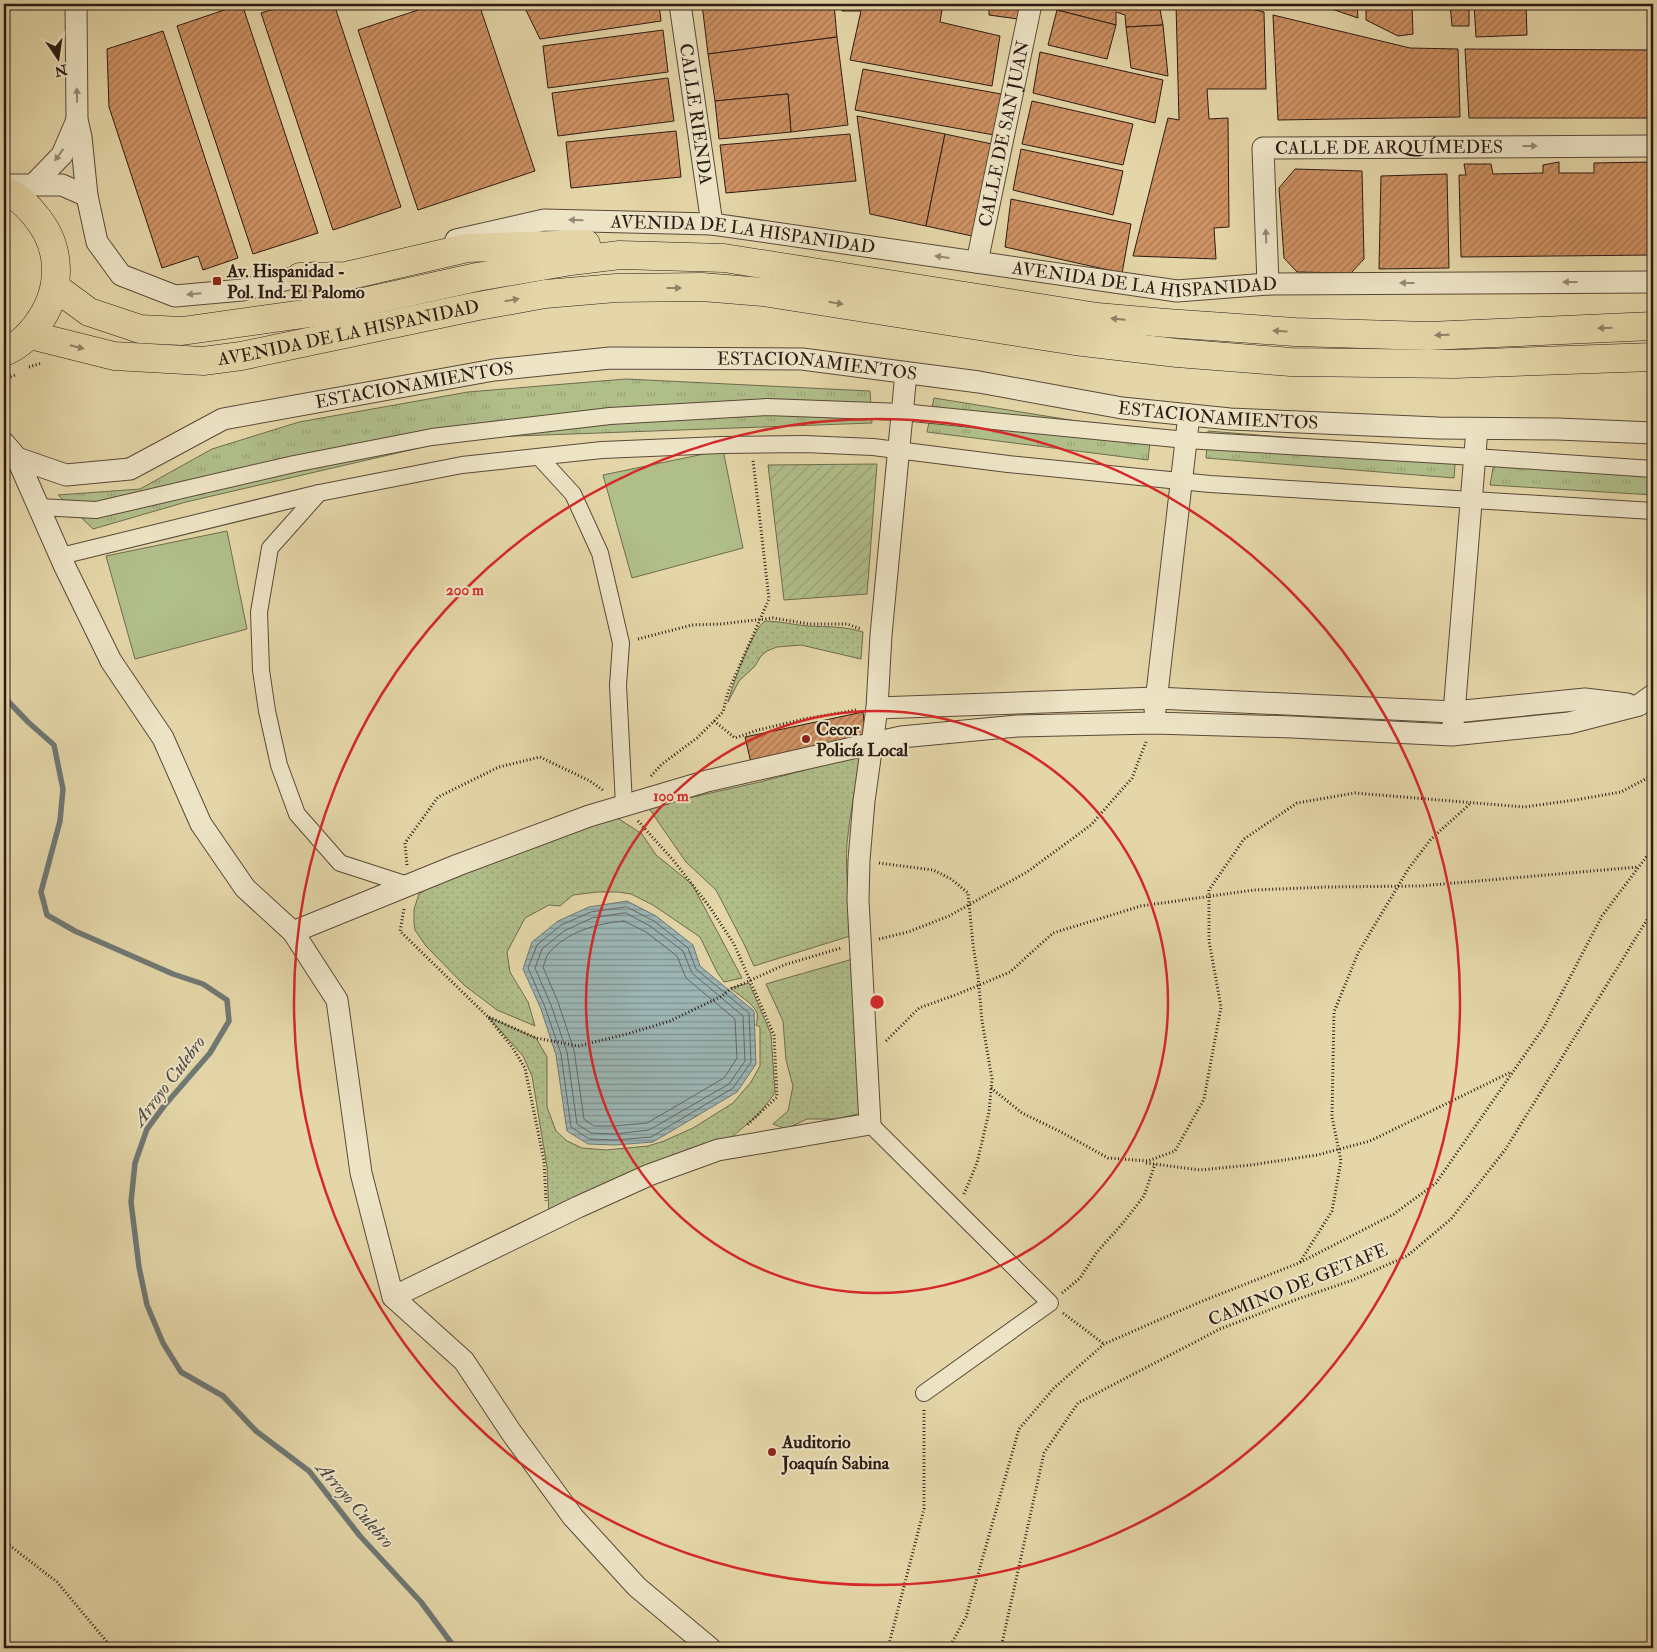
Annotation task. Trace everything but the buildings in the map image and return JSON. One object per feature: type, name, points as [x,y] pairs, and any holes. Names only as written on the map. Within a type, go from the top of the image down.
[{"type":"main road","points":[[4,191],[27,205],[42,223],[52,243],[56,265],[55,287],[46,313],[30,334],[4,352]]},
{"type":"main road","points":[[300,276],[346,276],[467,248],[652,242],[670,256]]},
{"type":"main road","name":"AVENIDA DE LA HISPANIDAD","points":[[55,287],[89,312],[140,330],[182,331],[318,312],[477,277],[571,261],[620,255],[670,256],[724,258],[1097,317],[1295,332],[1428,336],[1653,326]]},
{"type":"main road","name":"AVENIDA DE LA HISPANIDAD","points":[[30,334],[114,356],[203,361],[242,356],[473,307],[545,294],[616,288],[702,287],[763,292],[1076,341],[1177,354],[1291,362],[1454,364],[1653,357]]},
{"type":"street","name":"AVENIDA DE LA HISPANIDAD","points":[[76,4],[77,120],[81,136],[87,196],[97,242],[121,275],[174,296],[242,290],[544,220],[712,224],[1177,291],[1268,284],[1653,282]]},
{"type":"street","name":"CALLE RIENDA","points":[[680,4],[712,224]]},
{"type":"street","name":"CALLE DE SAN JUAN","points":[[977,262],[1031,4]]},
{"type":"street","points":[[33,184],[62,155],[77,120]]},
{"type":"street","name":"CALLE DE ARQUÍMEDES","points":[[1268,284],[1263,148],[1653,146]]},
{"type":"street","points":[[4,185],[62,185],[87,196]]},
{"type":"street","name":"ESTACIONAMIENTOS","points":[[10,450],[66,475],[130,469],[223,418],[494,370],[610,358],[802,359],[979,382],[1122,408],[1239,420],[1438,428],[1558,429],[1653,433]]},
{"type":"street","points":[[906,372],[881,634],[877,708],[864,801],[859,860],[858,900],[870,1124],[1050,1304],[924,1393]]},
{"type":"street","points":[[39,507],[96,510],[294,464],[432,437],[610,416],[767,407],[902,412],[1186,440],[1653,469]]},
{"type":"street","points":[[1154,723],[1189,415]]},
{"type":"street","points":[[1452,735],[1477,428]]},
{"type":"street","points":[[61,556],[318,493],[462,465],[602,450],[752,444],[873,447],[1008,464],[1181,481],[1653,511]]},
{"type":"street","points":[[10,450],[39,507],[111,661],[163,738],[200,824],[245,888],[293,932],[338,1000],[361,1173],[393,1297],[464,1361],[511,1432],[573,1517],[637,1587],[710,1648]]},
{"type":"street","points":[[539,457],[573,494],[600,553],[621,642],[618,685],[624,805]]},
{"type":"street","points":[[318,493],[270,548],[259,612],[261,670],[267,711],[279,764],[297,814],[340,863],[408,885]]},
{"type":"street","points":[[877,708],[1156,698],[1454,712],[1585,699],[1646,700]]},
{"type":"street","points":[[293,932],[408,885],[589,816],[707,781],[901,737],[1017,726],[1154,723],[1292,727],[1452,735],[1569,723],[1646,700]]},
{"type":"street","points":[[393,1297],[578,1207],[649,1175],[718,1150],[870,1124]]},
{"type":"path","points":[[650,778],[662,764],[697,738],[723,712],[728,692],[751,636],[761,619],[769,599],[752,444]]},
{"type":"path","points":[[621,642],[692,625],[721,624],[773,618],[809,624],[847,624],[881,634]]},
{"type":"path","points":[[714,720],[735,738],[758,730],[804,719],[852,710],[877,708]]},
{"type":"path","points":[[488,1017],[536,1038],[578,1046],[670,1021],[722,996],[729,990],[784,965],[908,932],[949,916],[1027,872],[1091,825],[1132,778],[1154,723]]},
{"type":"path","points":[[547,1222],[544,1161],[525,1068],[512,1046],[488,1017],[400,931],[408,885],[405,843],[438,797],[499,767],[540,757],[590,781],[624,805],[673,860],[709,906],[734,944],[774,1035],[777,1097],[744,1126]]},
{"type":"path","points":[[991,1088],[1022,1113],[1108,1158],[1148,1161],[1175,1151],[1204,1099],[1221,1007],[1209,941],[1209,890],[1244,839],[1298,803],[1355,793],[1524,807],[1621,792],[1653,775]]},
{"type":"path","points":[[1299,1263],[1332,1211],[1341,1161],[1332,1117],[1334,1012],[1358,954],[1397,886],[1431,839],[1472,803]]},
{"type":"path","points":[[949,1648],[966,1617],[1019,1429],[1054,1388],[1104,1344],[1200,1302],[1299,1263],[1394,1214],[1436,1184],[1544,1028],[1602,916],[1653,848]]},
{"type":"path","points":[[859,860],[933,870],[951,880],[968,893],[982,1021],[992,1079],[989,1112],[977,1163],[957,1211]]},
{"type":"path","points":[[867,1059],[919,1008],[979,986],[1010,972],[1052,933],[1141,906],[1254,890],[1420,886],[1639,867]]},
{"type":"path","name":"CAMINO DE GETAFE","points":[[1001,1648],[1044,1453],[1078,1403],[1220,1329],[1353,1280],[1407,1256],[1451,1219],[1506,1150],[1653,910]]},
{"type":"path","points":[[1121,1159],[1200,1170],[1260,1164],[1317,1155],[1370,1141],[1514,1071]]},
{"type":"path","points":[[1104,1344],[1050,1304],[1080,1278],[1097,1252],[1144,1196],[1155,1164]]},
{"type":"path","points":[[888,1648],[924,1508],[924,1393]]},
{"type":"path","points":[[4,1541],[57,1582],[112,1648]]},
{"type":"green space","points":[[626,379],[870,391],[872,423],[462,438],[186,502],[93,529],[58,495],[140,489],[212,449],[299,422],[468,392]]},
{"type":"green space","points":[[934,398],[1151,433],[1148,460],[927,432]]},
{"type":"green space","points":[[1208,431],[1456,451],[1454,478],[1206,458]]},
{"type":"green space","points":[[723,450],[743,548],[632,578],[603,475]]},
{"type":"green space","points":[[1495,457],[1653,467],[1653,495],[1490,485]]},
{"type":"green space","points":[[877,464],[867,594],[784,600],[768,465]]},
{"type":"green space","points":[[227,531],[247,629],[135,659],[106,556]]},
{"type":"green space","points":[[765,621],[842,628],[863,632],[861,659],[801,645],[777,647],[761,656],[755,666],[739,681],[728,702],[749,645]]},
{"type":"green space","points":[[861,755],[847,843],[850,936],[754,966],[716,890],[686,862],[648,807],[760,782]]},
{"type":"green space","points":[[613,815],[642,834],[656,855],[692,884],[742,978],[724,982],[700,937],[653,905],[631,894],[597,892],[573,895],[560,906],[549,905],[525,918],[507,952],[510,972],[528,1002],[535,1026],[497,1010],[464,985],[426,946],[415,930],[414,909],[419,894],[436,882]]},
{"type":"green space","points":[[853,959],[862,1113],[836,1119],[807,1119],[786,1129],[773,1124],[788,1111],[793,1086],[786,1060],[783,1021],[766,984]]},
{"type":"green space","points":[[749,983],[771,1034],[775,1093],[758,1115],[721,1146],[549,1218],[547,1167],[532,1076],[523,1056],[488,1017],[536,1038],[547,1057],[547,1107],[556,1131],[567,1141],[582,1148],[606,1150],[648,1146],[693,1128],[733,1103],[751,1082],[760,1066],[760,1027],[756,1025],[757,1013],[749,1003],[730,988]]},
{"type":"water","points":[[627,901],[656,916],[693,945],[700,966],[754,1011],[756,1064],[737,1092],[653,1142],[615,1145],[588,1144],[567,1131],[556,1055],[541,1009],[523,969],[532,942],[558,921],[589,907]]},
{"type":"waterway","name":"Arroyo Culebro","points":[[4,697],[54,745],[63,789],[60,821],[41,892],[47,915],[75,931],[173,974],[203,984],[227,1000],[229,1021],[210,1053],[164,1106],[147,1129],[135,1163],[131,1202],[139,1267],[147,1305],[163,1343],[181,1372],[223,1396],[256,1431],[309,1471],[360,1536],[421,1602],[455,1648]]},
{"type":"place","name":"Av. Hispanidad - Pol. Ind. El Palomo","points":[[217,281]]},
{"type":"place","name":"Cecor Policía Local","points":[[806,739]]},
{"type":"place","name":"Auditorio Joaquín Sabina","points":[[772,1452]]}]
